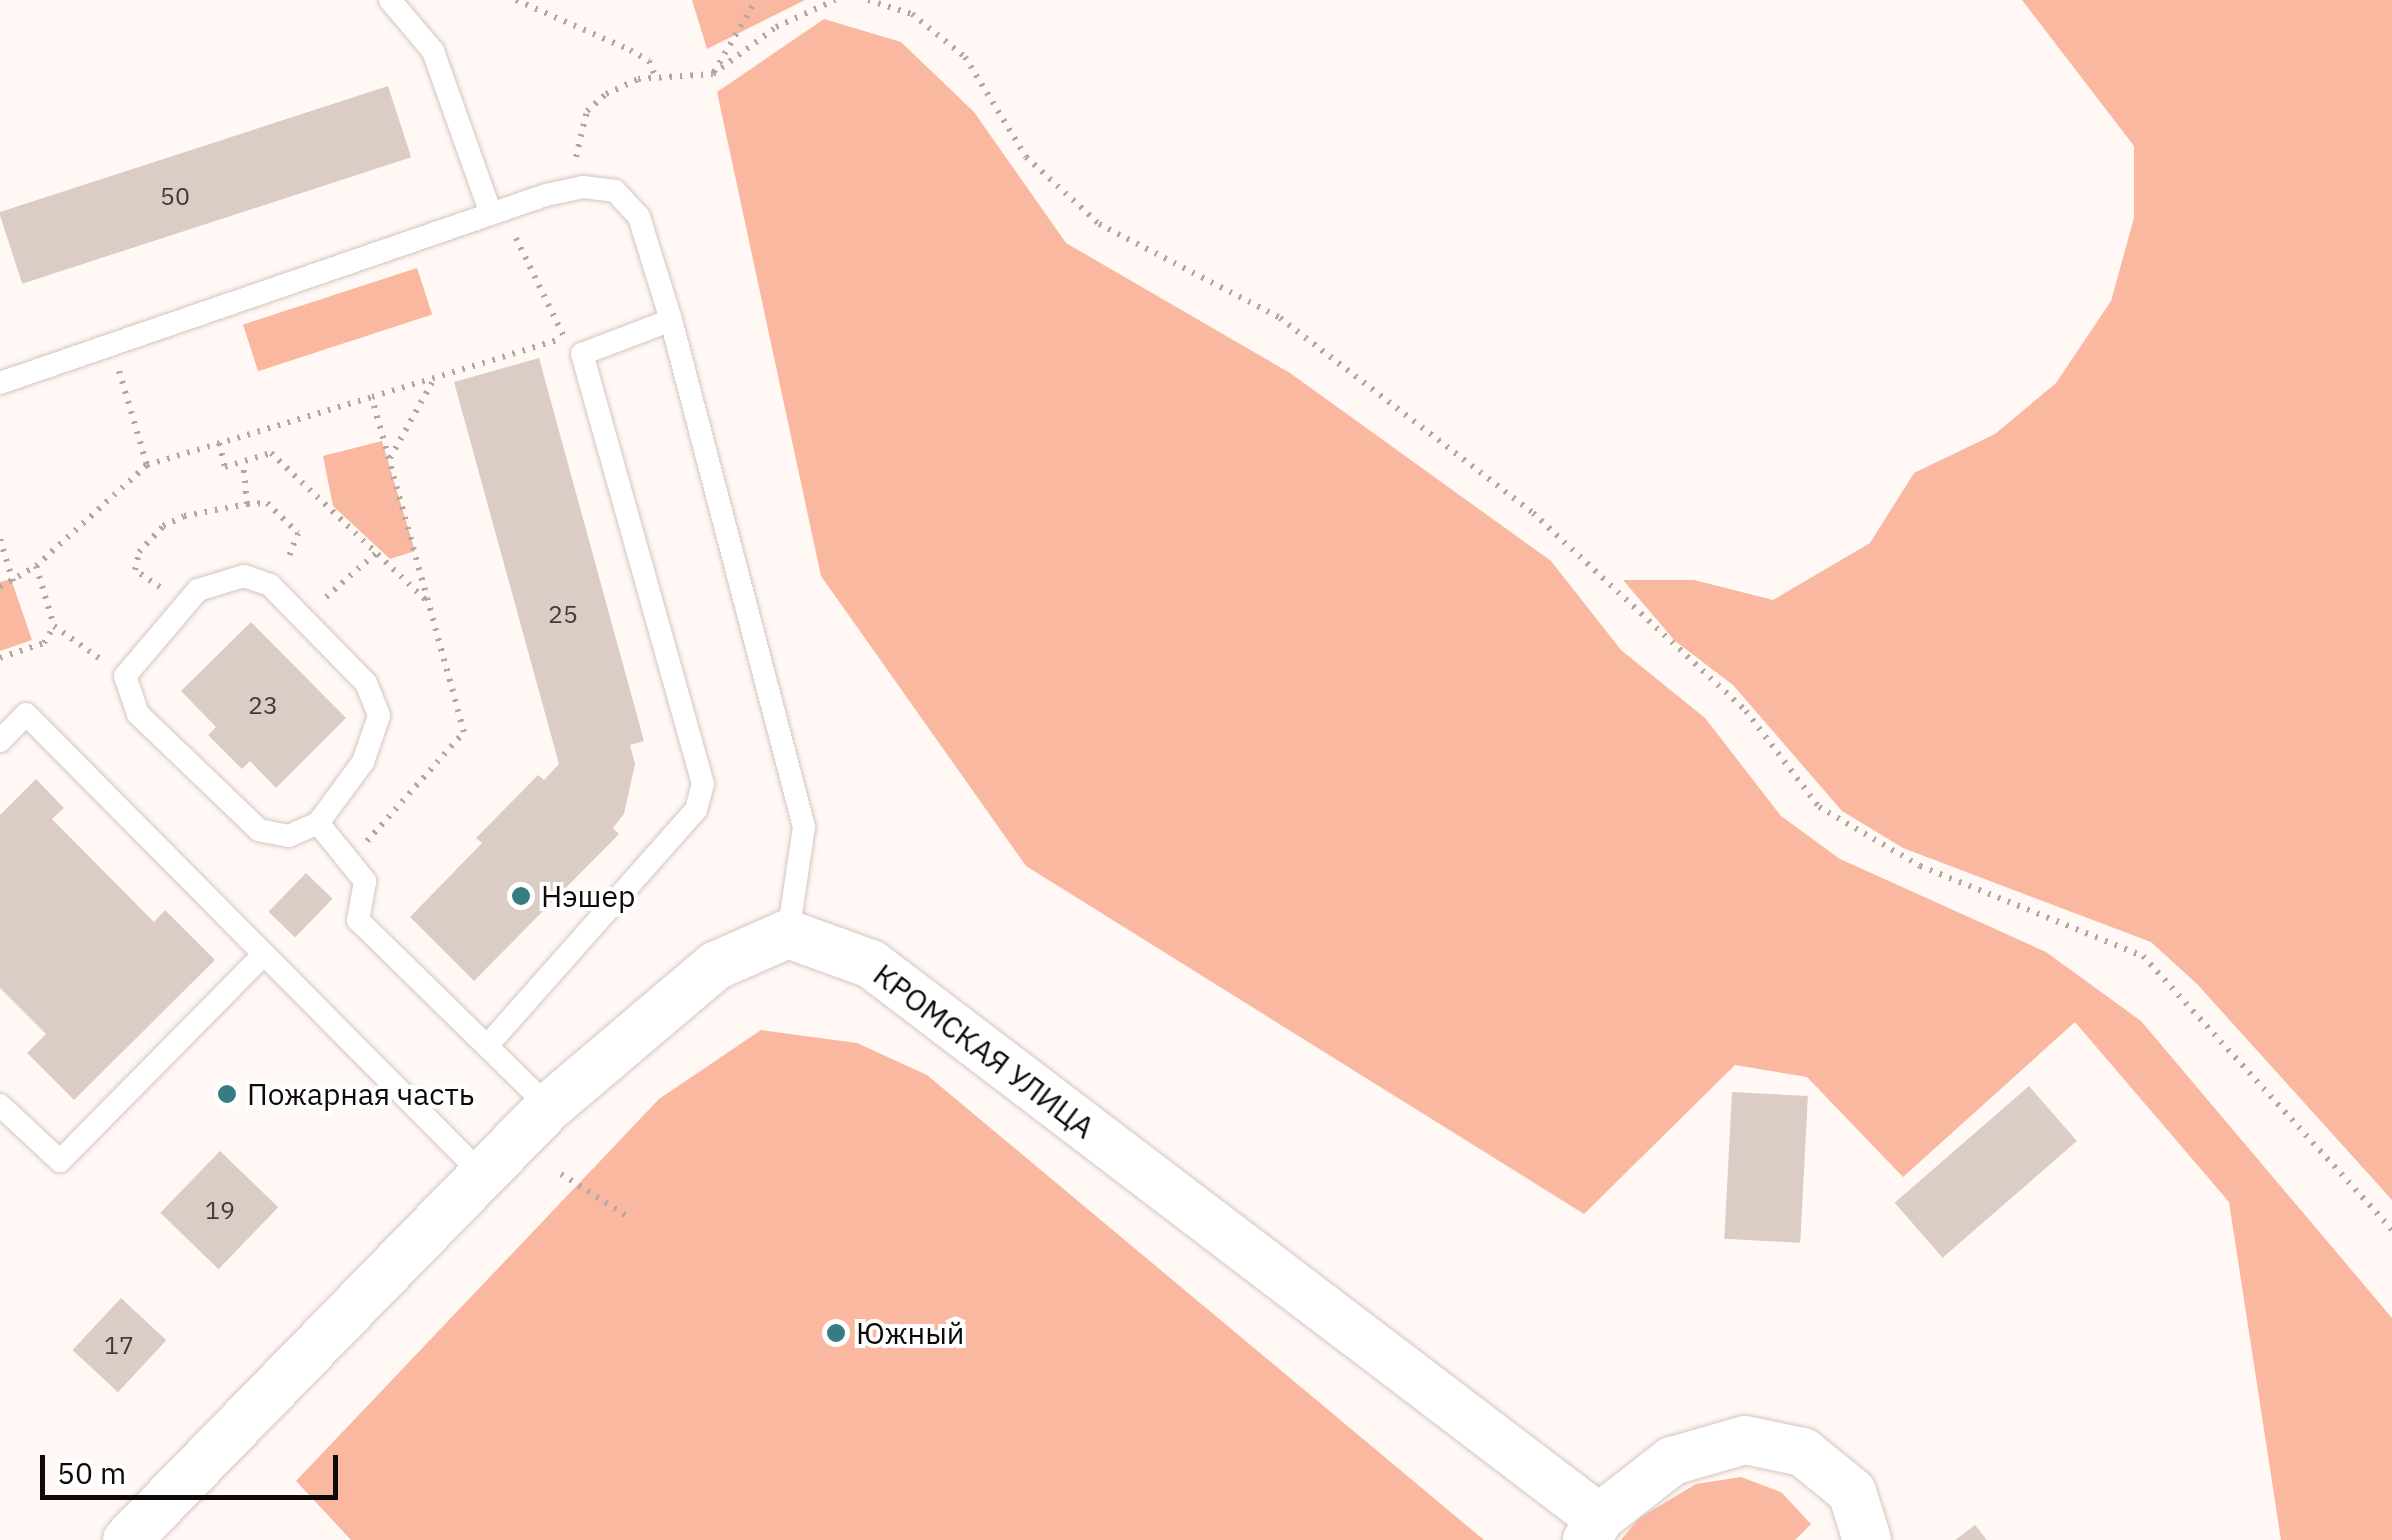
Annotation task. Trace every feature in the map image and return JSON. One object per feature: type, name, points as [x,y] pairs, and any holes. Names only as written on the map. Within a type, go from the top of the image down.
[{"type":"street","points":[[127,1540],[550,1107],[715,966],[788,934]]},
{"type":"street","name":"КРОМСКАЯ УЛИЦА","points":[[788,934],[870,964],[1593,1529]]},
{"type":"street","points":[[1593,1529],[1672,1461],[1744,1440],[1803,1452],[1852,1492],[1867,1540]]},
{"type":"lane","points":[[390,0],[433,51],[497,212]]},
{"type":"lane","points":[[0,383],[497,212],[583,187],[615,191],[639,217],[670,320],[804,827],[788,934]]},
{"type":"lane","points":[[487,1046],[696,810],[702,784],[582,354],[670,320]]},
{"type":"lane","points":[[244,576],[270,585],[366,684],[380,716],[363,762],[318,823],[288,836],[259,830],[138,714],[124,676],[198,590],[244,576]]},
{"type":"lane","points":[[0,741],[26,714],[482,1174]]},
{"type":"lane","points":[[318,823],[365,881],[358,920],[550,1107]]},
{"type":"lane","points":[[0,1105],[60,1161],[263,956]]},
{"type":"path","points":[[516,0],[630,50],[649,61],[655,76]]},
{"type":"path","points":[[713,74],[756,0]]},
{"type":"path","points":[[583,187],[576,162],[586,110],[606,94],[655,76],[672,81],[713,74],[776,27],[835,0]]},
{"type":"path","points":[[868,0],[912,14],[965,57],[1026,157],[1099,224],[1280,318],[1533,513],[1746,712],[1798,786],[1833,818],[1920,866],[2144,956],[2392,1230]]},
{"type":"path","points":[[497,212],[564,338],[582,354]]},
{"type":"path","points":[[0,587],[36,566],[147,465],[564,338]]},
{"type":"path","points":[[111,346],[147,465]]},
{"type":"path","points":[[390,458],[435,378]]},
{"type":"path","points":[[349,860],[464,732],[372,397]]},
{"type":"path","points":[[219,443],[225,467],[270,453],[430,604]]},
{"type":"path","points":[[247,504],[267,504],[298,534],[289,557]]},
{"type":"path","points":[[0,540],[13,582]]},
{"type":"path","points":[[36,566],[54,626],[124,676]]},
{"type":"path","points":[[0,658],[44,643],[54,626]]},
{"type":"path","points":[[561,1174],[627,1216]]},
{"type":"shaded area","points":[[692,0],[805,0],[707,49]]},
{"type":"shaded area","points":[[2022,0],[2392,0],[2392,1200],[2197,984],[2151,942],[1903,848],[1842,811],[1733,685],[1675,641],[1623,580],[1694,580],[1773,600],[1870,543],[1914,473],[1995,434],[2056,383],[2111,301],[2134,218],[2134,146]]},
{"type":"shaded area","points":[[824,19],[901,42],[974,112],[1066,243],[1290,373],[1551,561],[1621,650],[1705,718],[1781,816],[1840,859],[2046,952],[2141,1021],[2392,1318],[2392,1540],[2281,1540],[2229,1202],[2075,1022],[1903,1177],[1807,1077],[1735,1065],[1584,1214],[1026,866],[821,576],[717,92]]},
{"type":"shaded area","points":[[417,268],[432,315],[258,371],[243,325]]},
{"type":"shaded area","points":[[382,441],[415,551],[390,559],[333,506],[323,456]]},
{"type":"shaded area","points":[[11,579],[32,640],[0,651],[0,582]]},
{"type":"shaded area","name":"Южный","points":[[761,1030],[857,1043],[927,1075],[1484,1540],[351,1540],[296,1481],[659,1099]]},
{"type":"shaded area","points":[[1741,1477],[1781,1492],[1811,1524],[1795,1540],[1621,1540],[1639,1518],[1696,1484]]},
{"type":"building","points":[[388,86],[411,157],[22,284],[0,212]]},
{"type":"building","points":[[539,358],[644,741],[630,745],[635,764],[624,814],[613,828],[619,834],[474,981],[410,917],[482,843],[476,838],[538,775],[544,780],[559,764],[454,382]]},
{"type":"building","points":[[251,622],[346,718],[276,788],[250,761],[242,769],[208,735],[216,727],[181,691]]},
{"type":"building","points":[[36,779],[64,808],[52,819],[154,922],[165,910],[215,960],[74,1100],[27,1053],[46,1034],[0,988],[0,815]]},
{"type":"building","points":[[306,873],[333,899],[295,938],[268,912]]},
{"type":"building","points":[[2029,1086],[2077,1141],[1943,1258],[1895,1203]]},
{"type":"building","points":[[1732,1092],[1808,1096],[1800,1243],[1724,1239]]},
{"type":"building","points":[[220,1151],[278,1207],[219,1269],[160,1213]]},
{"type":"building","points":[[121,1298],[166,1340],[118,1392],[73,1350]]},
{"type":"building","points":[[1975,1525],[1987,1540],[1955,1540]]},
{"type":"place","name":"Нэшер","points":[[521,896]]},
{"type":"place","name":"Пожарная часть","points":[[227,1094]]},
{"type":"place","name":"Южный","points":[[836,1333]]}]
